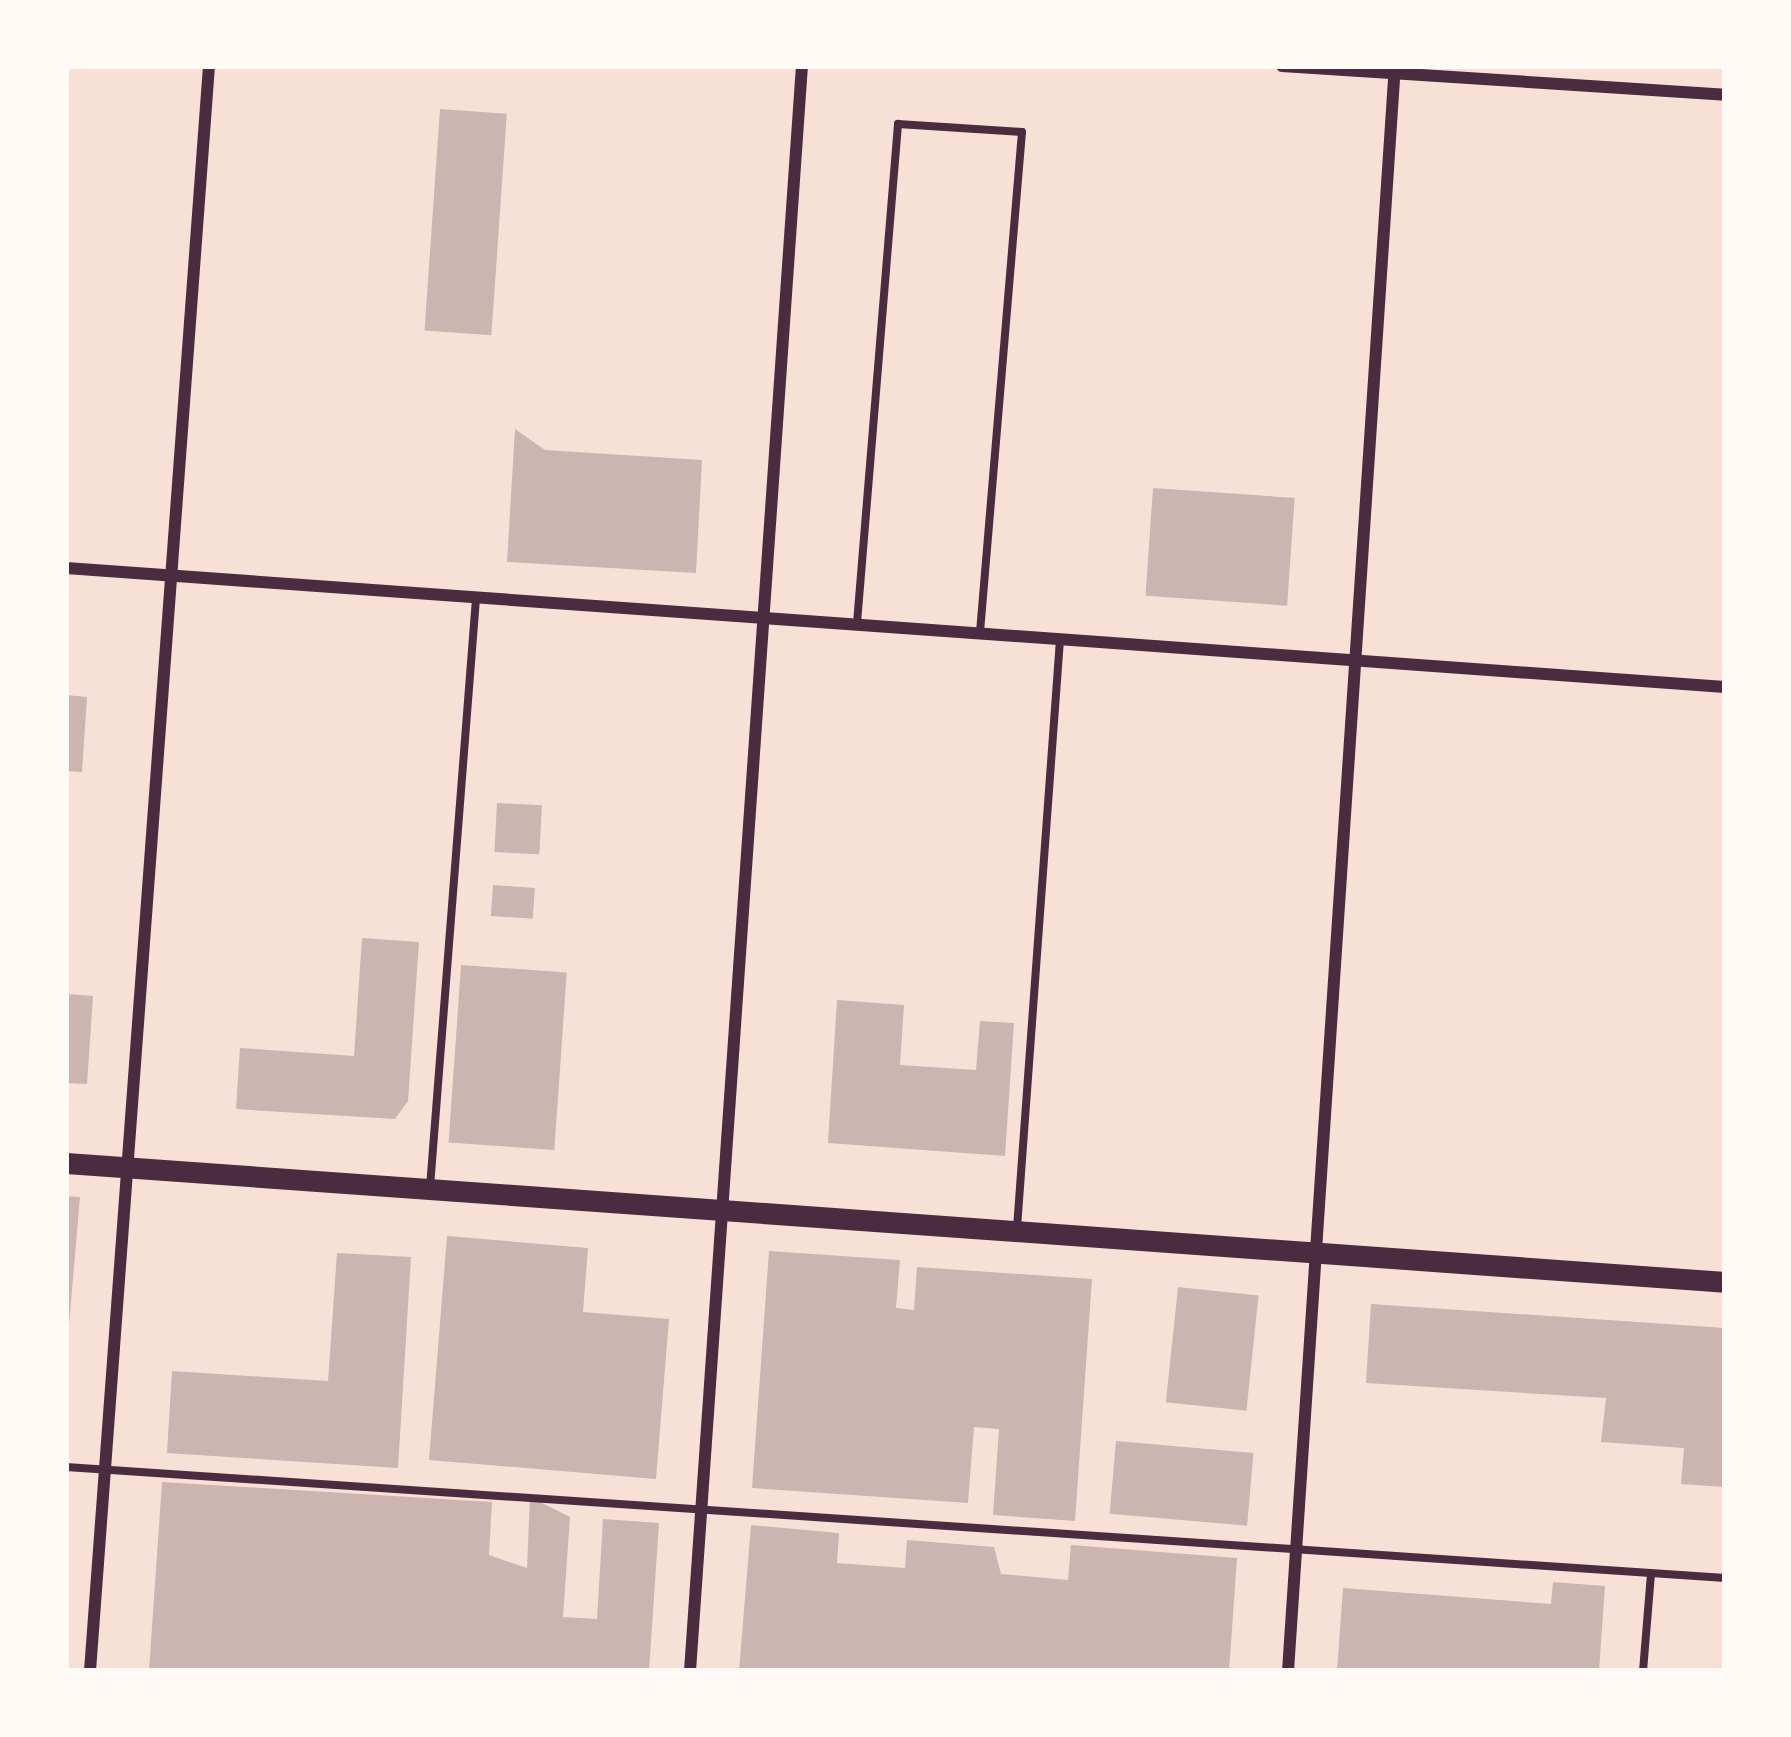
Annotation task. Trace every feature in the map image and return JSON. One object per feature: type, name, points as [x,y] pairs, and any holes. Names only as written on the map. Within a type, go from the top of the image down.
[{"type":"main road","points":[[66,1162],[430,1192],[1725,1282]]},
{"type":"street","points":[[90,1671],[208,66]]},
{"type":"street","points":[[690,1671],[802,66]]},
{"type":"street","points":[[1282,66],[1725,95]]},
{"type":"street","points":[[1288,1671],[1395,70]]},
{"type":"street","points":[[66,568],[1725,687]]},
{"type":"lane","points":[[857,623],[898,124],[1001,130],[1022,132],[980,632]]},
{"type":"lane","points":[[430,1192],[476,596]]},
{"type":"lane","points":[[1017,1232],[1060,638]]},
{"type":"lane","points":[[66,1467],[1725,1578]]},
{"type":"lane","points":[[1642,1671],[1651,1573]]},
{"type":"building","points":[[440,109],[507,114],[491,335],[425,330]]},
{"type":"building","points":[[515,429],[545,450],[702,460],[696,573],[507,562]]},
{"type":"building","points":[[1153,488],[1295,498],[1287,606],[1145,596]]},
{"type":"building","points":[[66,695],[87,697],[82,772],[66,771]]},
{"type":"building","points":[[497,803],[542,805],[539,854],[494,852]]},
{"type":"building","points":[[493,885],[535,888],[533,919],[491,916]]},
{"type":"building","points":[[362,938],[419,942],[408,1101],[395,1119],[236,1109],[240,1048],[354,1056]]},
{"type":"building","points":[[461,965],[567,972],[554,1150],[449,1143]]},
{"type":"building","points":[[66,994],[93,996],[87,1084],[66,1083]]},
{"type":"building","points":[[837,1000],[904,1005],[900,1065],[976,1070],[980,1021],[1014,1023],[1005,1156],[828,1143]]},
{"type":"building","points":[[66,1196],[80,1197],[69,1325],[66,1325]]},
{"type":"building","points":[[447,1236],[588,1248],[583,1312],[669,1319],[656,1479],[429,1460]]},
{"type":"building","points":[[769,1251],[900,1260],[896,1308],[914,1310],[917,1267],[1092,1279],[1075,1521],[993,1515],[999,1429],[974,1427],[968,1503],[752,1488]]},
{"type":"building","points":[[337,1253],[411,1257],[398,1468],[167,1453],[172,1371],[328,1381]]},
{"type":"building","points":[[1178,1287],[1259,1295],[1246,1411],[1166,1402]]},
{"type":"building","points":[[1371,1304],[1725,1328],[1725,1487],[1681,1484],[1684,1448],[1601,1442],[1606,1398],[1366,1383]]},
{"type":"building","points":[[1116,1441],[1253,1453],[1247,1526],[1110,1514]]},
{"type":"building","points":[[162,1482],[492,1502],[489,1555],[527,1568],[530,1497],[570,1517],[563,1617],[597,1619],[603,1519],[659,1523],[649,1671],[149,1671]]},
{"type":"building","points":[[751,1525],[839,1533],[837,1563],[905,1568],[907,1540],[994,1547],[1001,1574],[1068,1580],[1071,1545],[1237,1558],[1229,1671],[739,1671]]},
{"type":"building","points":[[1553,1582],[1605,1586],[1599,1671],[1337,1671],[1343,1588],[1551,1604]]}]
